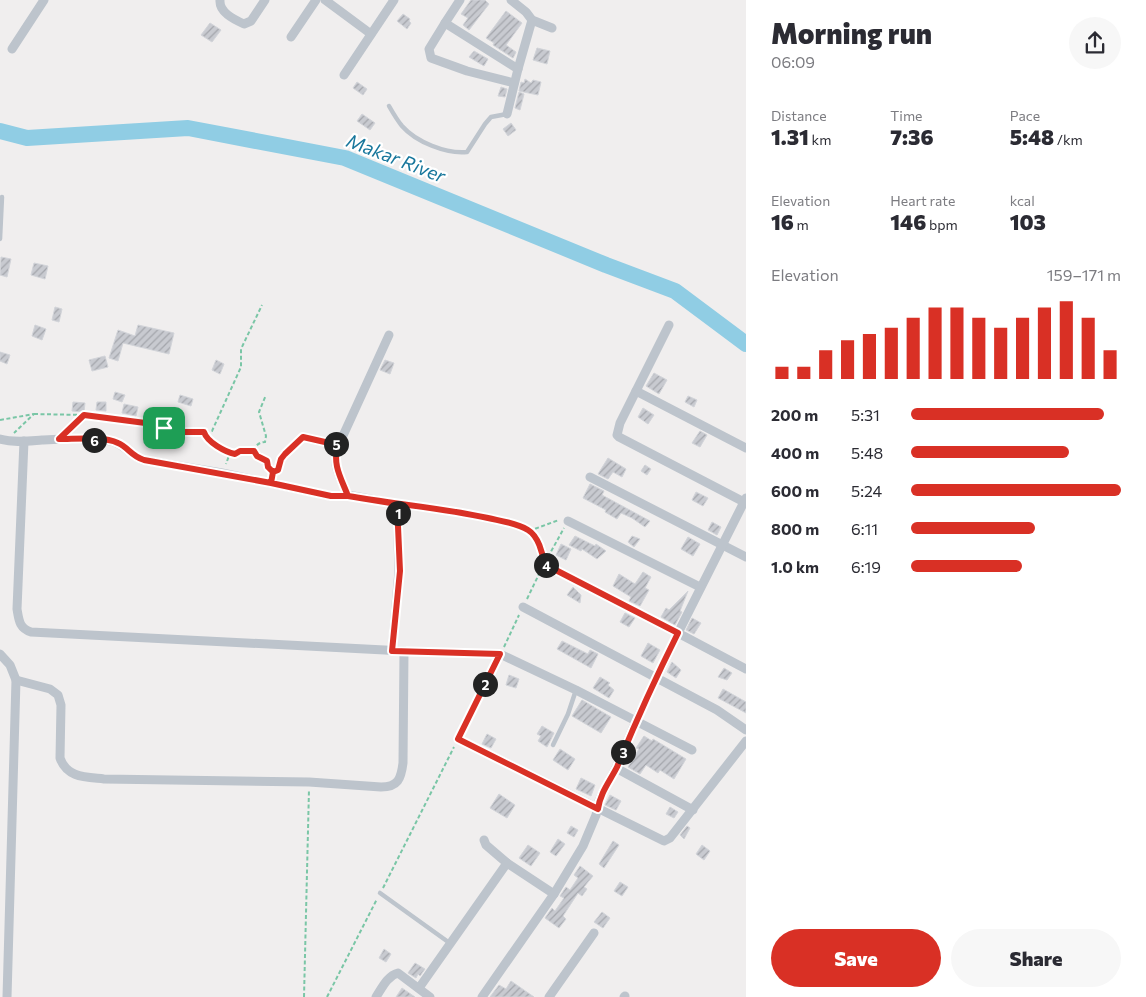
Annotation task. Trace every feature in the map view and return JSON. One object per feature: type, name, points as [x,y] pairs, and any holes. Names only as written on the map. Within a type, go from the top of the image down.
[{"type":"street","points":[[12,49],[44,0]]},
{"type":"street","points":[[220,0],[220,7],[223,11],[244,24],[251,21],[265,0]]},
{"type":"street","points":[[291,36],[316,0]]},
{"type":"street","points":[[325,0],[371,34]]},
{"type":"street","points":[[344,75],[394,0]]},
{"type":"street","points":[[460,0],[428,49],[431,58],[467,71],[514,82]]},
{"type":"street","points":[[514,1],[532,20],[552,28]]},
{"type":"street","points":[[506,114],[532,20]]},
{"type":"street","points":[[445,23],[518,69]]},
{"type":"street","points":[[482,997],[554,894],[583,846],[594,822],[602,794],[616,768],[656,677],[745,500],[619,437],[617,431],[620,423],[668,325]]},
{"type":"street","points":[[348,496],[336,467],[335,459],[338,445],[389,335]]},
{"type":"street","points":[[636,391],[746,448]]},
{"type":"street","points":[[2,440],[59,439],[112,441],[124,446],[135,457],[144,460],[222,473],[331,496],[348,496],[397,504],[400,571],[392,651]]},
{"type":"street","points":[[16,680],[50,689],[58,694],[61,704],[60,758],[62,766],[78,776],[309,782],[390,787],[402,775],[404,763],[404,651],[27,631],[20,625],[17,608],[24,441]]},
{"type":"street","points":[[590,477],[746,557]]},
{"type":"street","points":[[568,521],[700,587]]},
{"type":"street","points":[[544,564],[746,669]]},
{"type":"street","points":[[523,607],[717,710],[746,730]]},
{"type":"street","points":[[0,654],[10,665],[16,680],[7,997]]},
{"type":"street","points":[[500,654],[576,690],[692,750]]},
{"type":"street","points":[[458,739],[664,842],[670,838],[693,810],[746,741]]},
{"type":"street","points":[[616,768],[693,810]]},
{"type":"street","points":[[484,840],[486,845],[507,863],[554,894]]},
{"type":"street","points":[[419,988],[507,863]]},
{"type":"street","points":[[549,997],[594,933]]},
{"type":"street","points":[[376,997],[388,980],[398,973],[430,997]]},
{"type":"lane","points":[[389,106],[403,127],[415,136],[432,146],[459,153],[467,152],[491,117],[506,114]]},
{"type":"lane","points":[[0,239],[2,197]]},
{"type":"lane","points":[[553,745],[568,714],[576,690]]},
{"type":"lane","points":[[380,893],[450,944]]},
{"type":"path","points":[[0,420],[34,414],[84,415],[153,424],[175,432],[212,431],[241,367],[241,349],[262,305]]},
{"type":"path","points":[[254,451],[255,447],[265,442],[266,436],[259,412],[266,395]]},
{"type":"path","points":[[2,440],[34,414]]},
{"type":"path","points":[[59,439],[84,415]]},
{"type":"path","points":[[204,432],[209,441],[230,453],[254,451]]},
{"type":"path","points":[[273,472],[278,470],[281,459],[285,454],[303,437],[338,445]]},
{"type":"path","points":[[254,451],[257,456],[267,461],[268,467],[273,472]]},
{"type":"path","points":[[222,473],[230,453]]},
{"type":"path","points":[[271,483],[273,472]]},
{"type":"path","points":[[327,997],[458,739],[544,564],[568,521],[557,519],[530,530],[505,522],[459,512],[397,504]]},
{"type":"path","points":[[530,530],[543,553],[544,564]]},
{"type":"path","points":[[404,651],[500,654]]},
{"type":"path","points":[[304,997],[309,782]]},
{"type":"building","points":[[471,0],[485,0],[489,4],[469,30],[463,25],[468,18],[461,14]]},
{"type":"building","points":[[506,11],[522,23],[506,45],[516,52],[513,58],[486,38]]},
{"type":"building","points":[[403,14],[410,19],[411,23],[407,29],[397,21]]},
{"type":"building","points":[[210,23],[221,30],[212,42],[201,35]]},
{"type":"building","points":[[537,48],[550,51],[547,64],[533,60]]},
{"type":"building","points":[[474,51],[488,59],[484,66],[469,57]]},
{"type":"building","points":[[525,79],[531,83],[533,80],[541,82],[538,95],[519,91],[521,82],[524,83]]},
{"type":"building","points":[[357,82],[367,89],[363,95],[353,88]]},
{"type":"building","points":[[501,87],[507,89],[505,97],[498,96]]},
{"type":"building","points":[[519,92],[524,94],[520,110],[515,108]]},
{"type":"building","points":[[362,114],[375,123],[370,130],[357,121]]},
{"type":"building","points":[[511,123],[516,130],[508,136],[503,129]]},
{"type":"building","points":[[1,257],[11,259],[7,277],[0,275]]},
{"type":"building","points":[[34,263],[48,266],[45,279],[31,275]]},
{"type":"building","points":[[55,307],[62,309],[59,322],[52,320]]},
{"type":"building","points":[[35,325],[46,329],[42,340],[32,336]]},
{"type":"building","points":[[138,325],[174,333],[169,354],[123,343],[118,361],[109,358],[118,330],[135,336]]},
{"type":"building","points":[[0,352],[10,355],[7,364],[0,361]]},
{"type":"building","points":[[105,356],[108,367],[92,371],[89,360]]},
{"type":"building","points":[[216,360],[224,364],[220,374],[212,370]]},
{"type":"building","points":[[385,360],[394,363],[390,374],[380,370]]},
{"type":"building","points":[[654,373],[667,380],[659,394],[646,386]]},
{"type":"building","points":[[115,392],[125,395],[122,402],[113,399]]},
{"type":"building","points":[[180,395],[193,399],[191,406],[178,402]]},
{"type":"building","points":[[688,396],[697,400],[694,407],[685,402]]},
{"type":"building","points":[[73,402],[85,403],[84,412],[72,411]]},
{"type":"building","points":[[97,402],[106,402],[106,411],[96,410]]},
{"type":"building","points":[[124,404],[138,407],[136,416],[122,413]]},
{"type":"building","points":[[643,408],[654,415],[648,424],[638,417]]},
{"type":"building","points":[[700,431],[707,435],[700,447],[692,443]]},
{"type":"building","points":[[608,458],[626,469],[622,477],[613,472],[608,479],[598,474]]},
{"type":"building","points":[[645,465],[651,469],[647,475],[641,471]]},
{"type":"building","points":[[590,484],[604,491],[602,495],[650,521],[645,527],[621,513],[617,519],[605,512],[606,510],[583,498]]},
{"type":"building","points":[[696,492],[708,498],[703,506],[692,500]]},
{"type":"building","points":[[712,522],[721,527],[717,535],[708,530]]},
{"type":"building","points":[[575,536],[595,546],[596,544],[606,551],[597,559],[582,549],[581,551],[569,545]]},
{"type":"building","points":[[632,536],[640,539],[634,547],[628,542]]},
{"type":"building","points":[[688,537],[700,544],[693,556],[681,549]]},
{"type":"building","points":[[561,544],[571,549],[566,560],[556,555]]},
{"type":"building","points":[[643,572],[651,577],[645,588],[649,590],[640,606],[629,601],[631,597],[613,586],[619,574],[635,584]]},
{"type":"building","points":[[573,587],[581,595],[580,603],[567,595]]},
{"type":"building","points":[[688,591],[680,611],[682,612],[675,625],[661,617],[666,608],[669,610]]},
{"type":"building","points":[[625,613],[635,618],[629,627],[620,622]]},
{"type":"building","points":[[692,618],[701,623],[694,634],[686,630]]},
{"type":"building","points":[[562,641],[588,654],[590,650],[598,654],[591,668],[557,649]]},
{"type":"building","points":[[648,643],[660,650],[653,663],[641,656]]},
{"type":"building","points":[[672,662],[681,670],[676,678],[667,672]]},
{"type":"building","points":[[724,668],[732,673],[727,680],[718,677]]},
{"type":"building","points":[[509,675],[519,679],[516,688],[506,685]]},
{"type":"building","points":[[600,677],[610,683],[608,685],[614,690],[609,698],[593,688]]},
{"type":"building","points":[[723,689],[746,702],[746,713],[718,698]]},
{"type":"building","points":[[582,700],[611,717],[601,733],[572,716]]},
{"type":"building","points":[[542,726],[554,733],[547,747],[538,741],[541,736],[537,734]]},
{"type":"building","points":[[487,734],[496,739],[491,748],[482,744]]},
{"type":"building","points":[[644,736],[652,741],[653,739],[686,759],[674,779],[660,770],[658,773],[646,765],[640,774],[628,767],[639,749],[636,748]]},
{"type":"building","points":[[560,749],[575,759],[568,770],[553,760]]},
{"type":"building","points":[[581,778],[595,785],[591,796],[576,789]]},
{"type":"building","points":[[499,794],[515,805],[507,818],[490,808]]},
{"type":"building","points":[[610,795],[621,801],[616,810],[605,805]]},
{"type":"building","points":[[670,807],[678,812],[674,818],[666,814]]},
{"type":"building","points":[[571,826],[578,830],[574,837],[567,833]]},
{"type":"building","points":[[687,826],[690,828],[684,839],[680,835]]},
{"type":"building","points":[[558,839],[565,844],[556,856],[550,852]]},
{"type":"building","points":[[613,841],[619,845],[604,868],[599,864]]},
{"type":"building","points":[[528,845],[540,853],[531,866],[519,858]]},
{"type":"building","points":[[702,845],[710,851],[704,860],[696,854]]},
{"type":"building","points":[[580,866],[593,876],[584,887],[587,889],[582,896],[578,893],[563,916],[566,919],[559,928],[545,918],[552,908],[555,911],[564,898],[560,896],[566,887],[570,890],[578,878],[574,875]]},
{"type":"building","points":[[620,882],[628,887],[622,896],[614,891]]},
{"type":"building","points":[[602,912],[610,918],[603,928],[594,922]]},
{"type":"building","points":[[384,949],[391,954],[386,962],[379,958]]},
{"type":"building","points":[[415,963],[425,969],[416,978],[408,973]]},
{"type":"building","points":[[511,981],[534,997],[490,997],[499,985],[506,989]]},
{"type":"building","points":[[402,988],[415,997],[396,997]]},
{"type":"waterway","name":"Makar River","points":[[0,131],[27,138],[188,128],[345,158],[606,265],[675,291],[746,344]]},
{"type":"route","points":[[164,428],[153,424],[84,415],[59,439],[117,442],[135,457],[144,460],[271,483],[273,472],[278,470],[281,459],[303,437],[323,440],[338,445],[335,459],[336,467],[348,496],[459,512],[505,522],[530,530],[543,553],[544,564],[678,633],[656,677],[616,768],[602,794],[598,809],[458,739],[500,654],[392,651],[400,571],[397,504],[348,496],[331,496],[271,483],[273,472],[269,469],[267,461],[257,456],[254,451],[230,453],[212,444],[204,432],[175,432],[164,428]]}]
